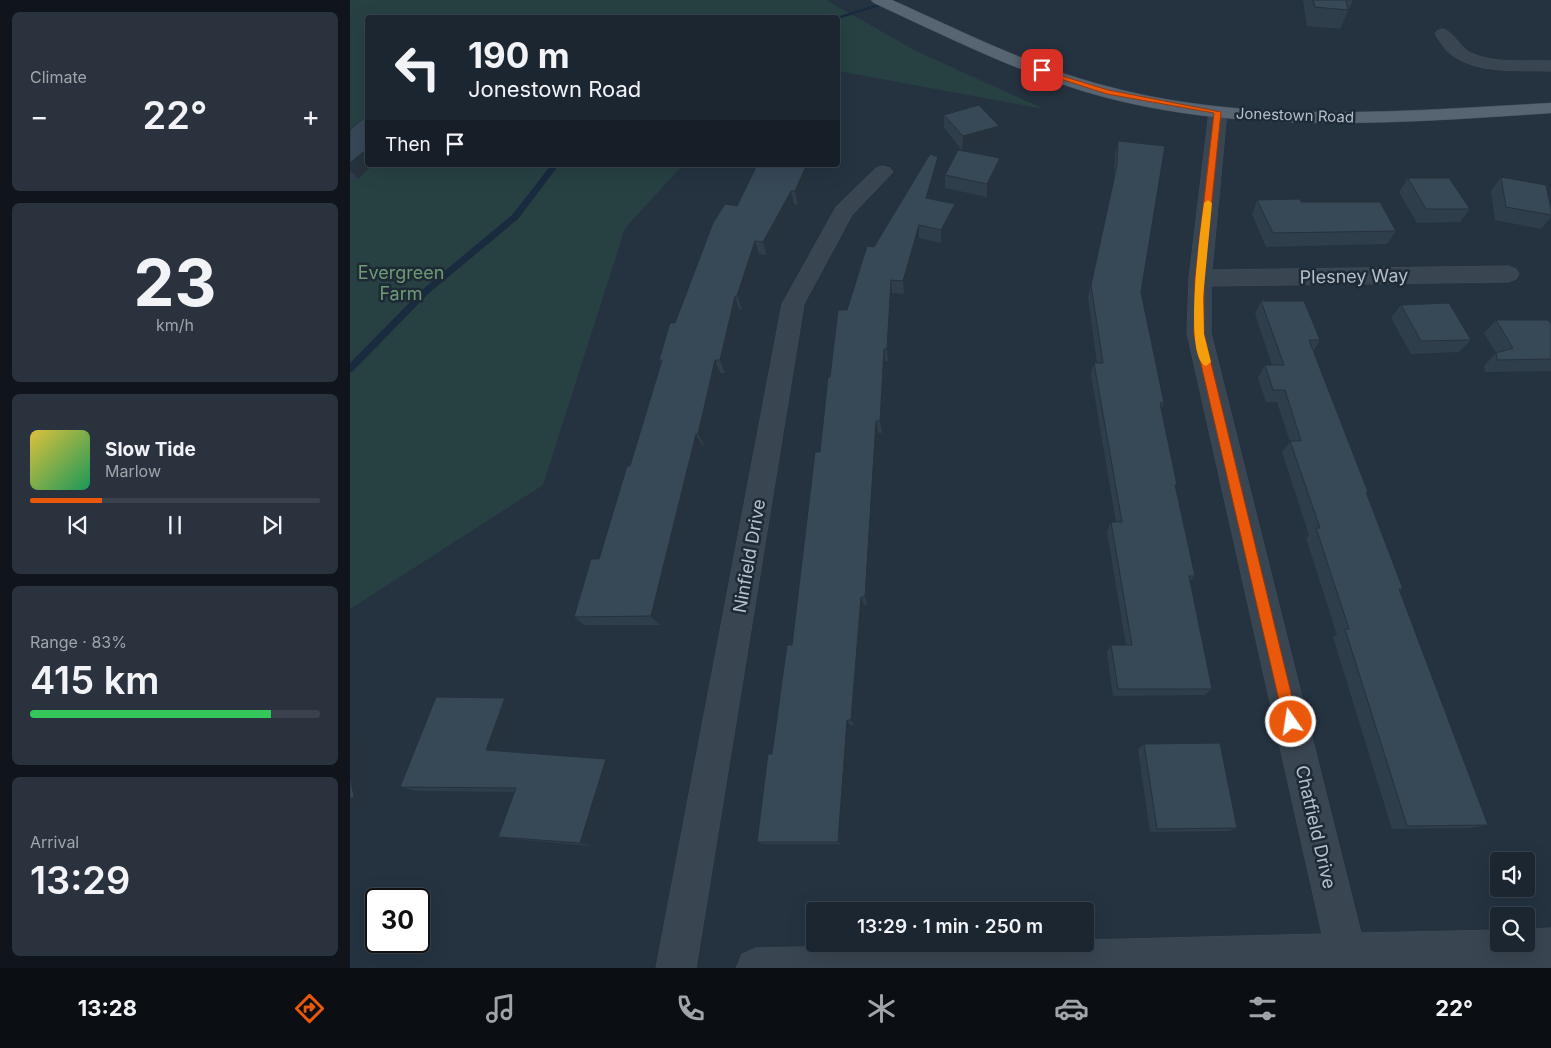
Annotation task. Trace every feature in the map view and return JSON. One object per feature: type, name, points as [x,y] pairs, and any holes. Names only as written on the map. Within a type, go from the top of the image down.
[{"type":"main road","name":"Jonestown Road","points":[[879,0],[1072,82],[1145,100],[1218,112],[1313,117],[1372,117],[1551,108]]},
{"type":"street","points":[[1442,34],[1456,51],[1466,58],[1490,62],[1551,66]]},
{"type":"street","name":"Chatfield Drive","points":[[1218,112],[1200,278],[1199,334],[1346,954]]},
{"type":"street","name":"Ninfield Drive","points":[[676,968],[793,304],[843,212],[883,172]]},
{"type":"street","name":"Plesney Way","points":[[1200,278],[1508,274]]},
{"type":"street","points":[[756,968],[1551,948]]},
{"type":"green space","name":"Evergreen Farm","points":[[350,0],[826,0],[914,50],[1044,109],[840,71],[840,15],[365,15],[365,167],[681,167],[625,228],[543,485],[350,609]]},
{"type":"building","points":[[1313,0],[1346,0],[1348,10],[1315,7]]},
{"type":"building","points":[[979,105],[999,126],[963,136],[944,115]]},
{"type":"building","points":[[365,117],[365,150],[350,163],[350,130]]},
{"type":"building","points":[[1118,141],[1165,146],[1141,292],[1164,403],[1160,403],[1177,485],[1175,485],[1195,576],[1189,576],[1212,689],[1118,689],[1111,645],[1132,645],[1111,522],[1122,522],[1094,363],[1103,363],[1091,285],[1117,165]]},
{"type":"building","points":[[958,150],[1000,158],[987,184],[945,175]]},
{"type":"building","points":[[930,154],[938,157],[926,198],[955,204],[941,230],[919,225],[903,281],[891,280],[887,349],[884,349],[880,421],[876,421],[865,597],[861,597],[851,720],[847,720],[838,842],[757,842],[768,754],[772,754],[787,645],[792,645],[815,452],[820,452],[838,310],[847,310],[867,246],[874,247]]},
{"type":"building","points":[[756,167],[806,167],[795,191],[791,191],[763,242],[755,241],[737,296],[735,296],[720,360],[715,360],[651,616],[574,617],[591,559],[599,559],[627,466],[630,466],[662,360],[659,360],[670,323],[675,323],[713,223],[725,204],[737,206]]},
{"type":"building","points":[[1501,177],[1546,185],[1551,215],[1506,207]]},
{"type":"building","points":[[1408,178],[1449,178],[1470,209],[1426,209]]},
{"type":"building","points":[[1300,199],[1301,202],[1380,202],[1396,231],[1273,233],[1257,200]]},
{"type":"building","points":[[1261,301],[1304,301],[1320,340],[1309,340],[1368,492],[1366,492],[1403,589],[1399,589],[1488,825],[1407,826],[1345,629],[1349,629],[1316,528],[1320,528],[1290,441],[1301,441],[1285,390],[1273,390],[1265,365],[1284,365]]},
{"type":"building","points":[[1449,303],[1471,340],[1421,341],[1401,305]]},
{"type":"building","points":[[1496,320],[1548,320],[1551,324],[1551,359],[1497,360],[1496,353],[1513,348]]},
{"type":"building","points":[[436,697],[505,698],[486,750],[606,759],[580,843],[498,837],[516,788],[400,787]]},
{"type":"building","points":[[1220,743],[1237,828],[1157,829],[1144,744]]},
{"type":"building","points":[[350,775],[354,797],[350,799]]},
{"type":"waterway","points":[[840,17],[897,0]]},
{"type":"waterway","points":[[350,369],[426,291],[515,217],[553,167]]},
{"type":"slow traffic","points":[[1206,362],[1199,334],[1198,298],[1208,203]]},
{"type":"route","points":[[1042,70],[1072,82],[1107,92],[1218,112],[1198,298],[1199,334],[1291,722]]}]
